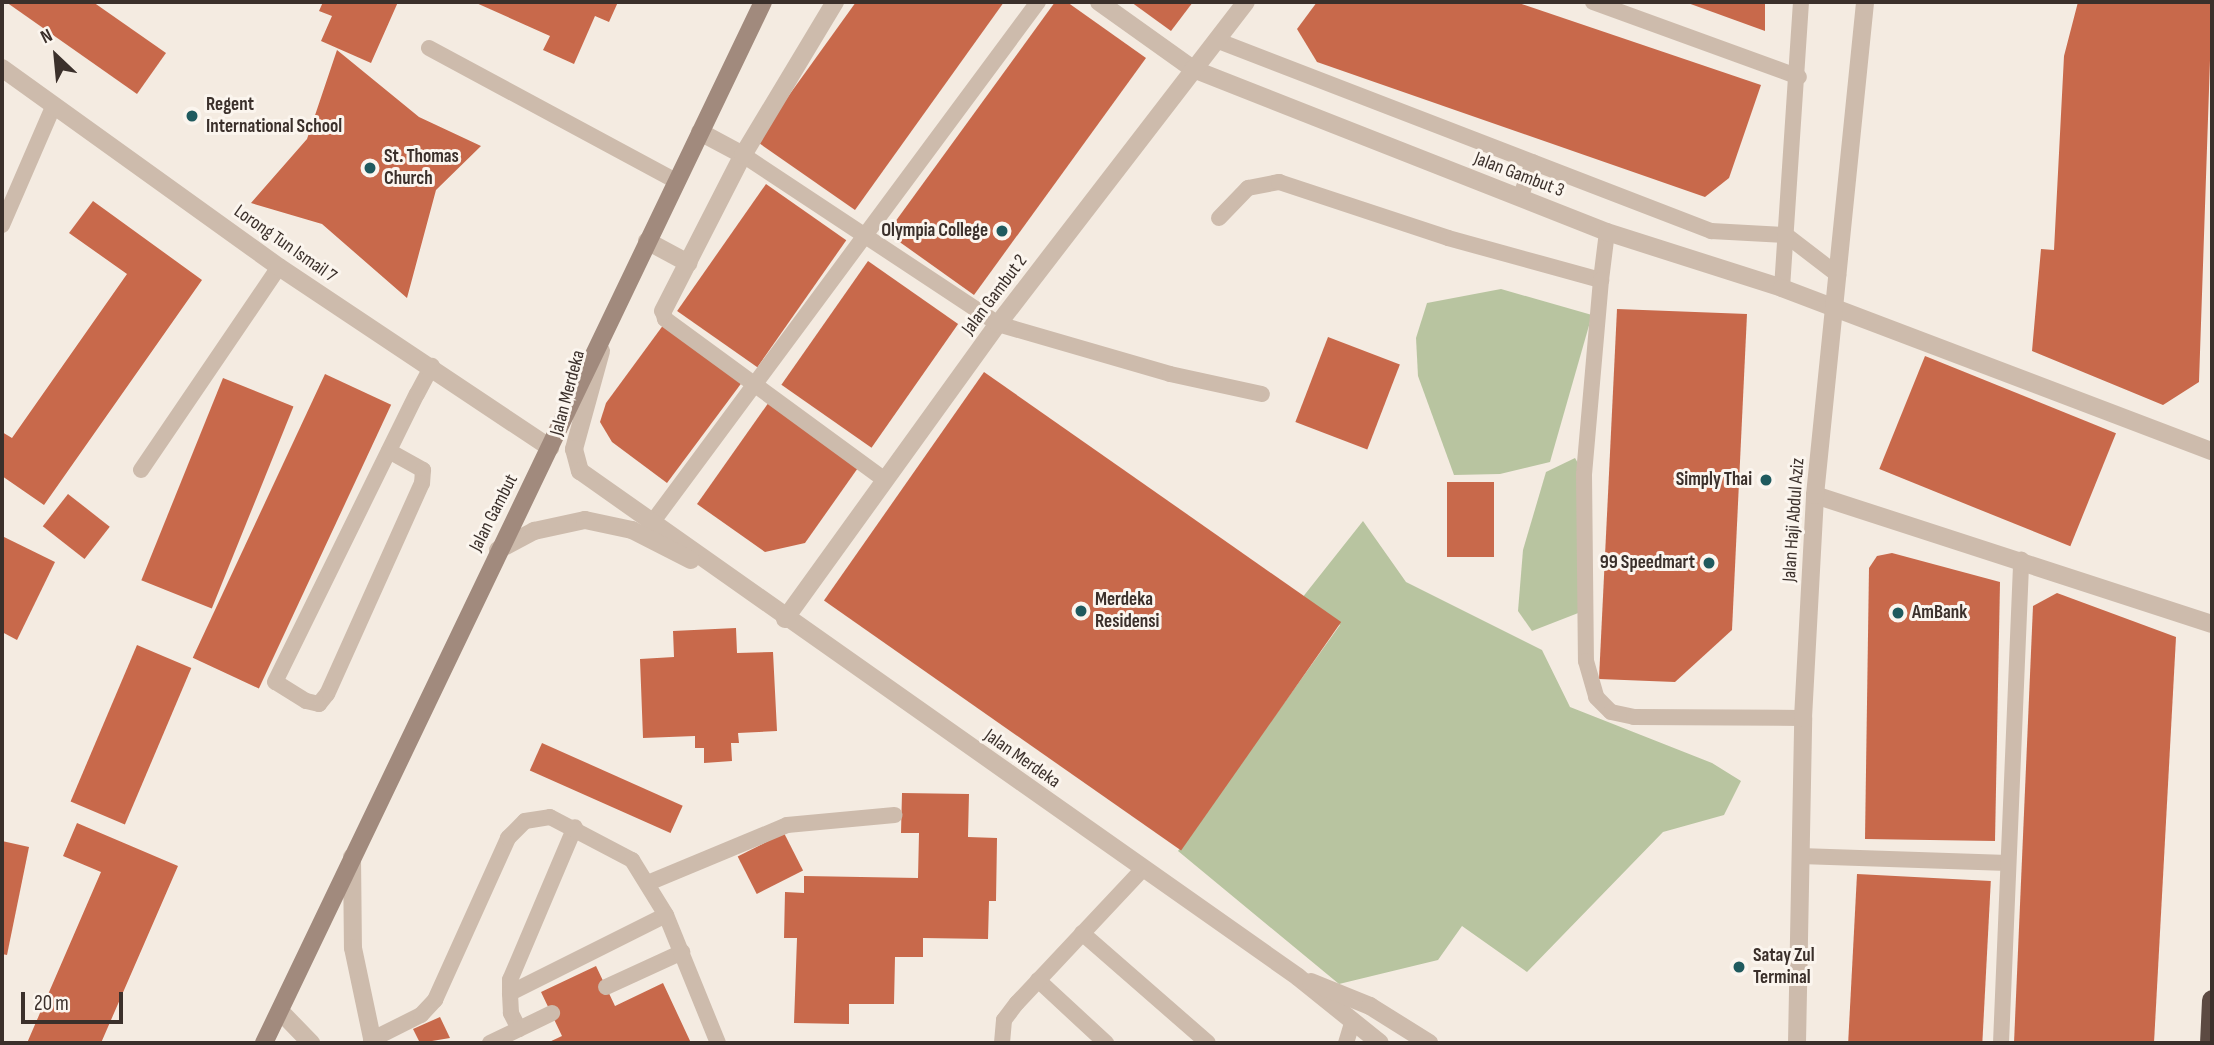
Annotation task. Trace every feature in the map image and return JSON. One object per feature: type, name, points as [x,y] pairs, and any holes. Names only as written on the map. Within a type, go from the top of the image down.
[{"type":"highway","points":[[2210,1043],[2212,1000]]},
{"type":"street","name":"Jalan Gambut","points":[[264,1043],[352,853],[763,2]]},
{"type":"street","points":[[663,311],[743,155],[835,2]]},
{"type":"street","name":"Jalan Gambut 3","points":[[1099,2],[1193,69],[1607,232],[1835,307],[2212,451]]},
{"type":"street","name":"Jalan Gambut 2","points":[[785,619],[998,324],[1246,2]]},
{"type":"street","name":"Jalan Haji Abdul Aziz","points":[[1797,1043],[1803,718],[1815,495],[1865,2]]},
{"type":"street","name":"Lorong Tun Ismail 7","points":[[2,68],[279,267],[432,366],[550,447]]},
{"type":"street","points":[[700,132],[743,155]]},
{"type":"street","points":[[647,241],[688,263]]},
{"type":"street","name":"Jalan Merdeka","points":[[610,317],[574,449],[580,471],[654,520],[722,575],[1298,977],[1380,1043]]},
{"type":"street","points":[[1815,495],[2021,559],[2212,624]]},
{"type":"street","name":"Jalan Merdeka","points":[[498,550],[534,531],[585,520],[632,530],[722,575]]},
{"type":"street","points":[[352,853],[353,948],[372,1042]]},
{"type":"street","name":"Jalan Merdeka","points":[[1298,977],[1370,1006],[1429,1043]]},
{"type":"street","points":[[279,1010],[311,1043]]},
{"type":"lane","points":[[654,520],[866,238],[1038,2]]},
{"type":"lane","points":[[1593,2],[1799,77]]},
{"type":"lane","points":[[1782,288],[1799,77],[1801,2]]},
{"type":"lane","points":[[1216,40],[1711,232],[1786,235],[1838,275]]},
{"type":"lane","points":[[429,48],[676,181]]},
{"type":"lane","points":[[2,225],[54,105]]},
{"type":"lane","points":[[743,155],[998,324],[1170,374],[1262,394]]},
{"type":"lane","points":[[1520,198],[1533,162]]},
{"type":"lane","points":[[1219,218],[1248,188],[1279,182],[1448,238],[1601,280]]},
{"type":"lane","points":[[1607,232],[1584,474],[1586,661],[1596,697],[1611,712],[1634,716],[1803,718]]},
{"type":"lane","points":[[141,470],[279,267]]},
{"type":"lane","points":[[663,311],[665,319],[885,481]]},
{"type":"lane","points":[[389,451],[423,470],[422,483],[327,694],[319,704],[306,701],[275,682],[389,451],[432,366]]},
{"type":"lane","points":[[2001,1043],[2021,559]]},
{"type":"lane","points":[[648,883],[788,825],[895,814]]},
{"type":"lane","points":[[372,1042],[421,1015],[435,1000],[508,838],[525,821],[550,817],[575,827],[632,860],[666,915],[718,1043]]},
{"type":"lane","points":[[519,1029],[511,1013],[510,980],[575,827]]},
{"type":"lane","points":[[1800,856],[2008,863]]},
{"type":"lane","points":[[1002,1043],[1004,1020],[1143,869]]},
{"type":"lane","points":[[510,993],[666,915]]},
{"type":"lane","points":[[1082,933],[1208,1043]]},
{"type":"lane","points":[[606,987],[682,951]]},
{"type":"lane","points":[[1038,980],[1106,1043]]},
{"type":"lane","points":[[490,1043],[552,1013]]},
{"type":"lane","points":[[1346,1043],[1352,1023]]},
{"type":"green space","points":[[1501,289],[1592,315],[1550,462],[1500,474],[1454,475],[1418,376],[1416,338],[1427,303]]},
{"type":"green space","points":[[1575,458],[1584,474],[1586,610],[1532,631],[1518,611],[1523,550],[1546,472]]},
{"type":"green space","points":[[1363,521],[1406,582],[1542,650],[1570,707],[1712,763],[1741,781],[1724,815],[1663,832],[1527,972],[1462,926],[1438,960],[1339,984],[1178,851],[1340,625],[1302,598]]},
{"type":"building","points":[[6,2],[93,2],[166,53],[137,94]]},
{"type":"building","points":[[323,2],[398,2],[371,63],[321,41],[332,16],[319,11]]},
{"type":"building","points":[[474,2],[618,2],[609,22],[595,16],[574,64],[543,50],[550,36]]},
{"type":"building","points":[[856,2],[1004,2],[855,210],[756,141]]},
{"type":"building","points":[[1055,2],[1067,2],[1146,58],[974,295],[887,233]]},
{"type":"building","points":[[1131,2],[1193,2],[1171,31]]},
{"type":"building","points":[[1317,2],[1516,2],[1761,85],[1729,178],[1705,197],[1317,62],[1297,29]]},
{"type":"building","points":[[1685,2],[1765,2],[1765,31]]},
{"type":"building","points":[[2078,2],[2212,2],[2199,382],[2163,405],[2032,351],[2041,249],[2054,250],[2064,56]]},
{"type":"building","name":"St. Thomas Church","points":[[337,50],[419,117],[481,146],[436,190],[407,298],[322,224],[251,203],[307,139]]},
{"type":"building","points":[[766,184],[846,240],[757,367],[677,311]]},
{"type":"building","points":[[93,201],[202,280],[44,505],[2,476],[2,432],[12,438],[127,274],[69,233]]},
{"type":"building","points":[[868,261],[958,324],[871,448],[781,385]]},
{"type":"building","points":[[1617,309],[1747,314],[1732,630],[1675,682],[1599,679]]},
{"type":"building","points":[[664,324],[743,381],[667,483],[612,442],[600,422],[606,403]]},
{"type":"building","points":[[1328,337],[1400,365],[1367,450],[1295,422]]},
{"type":"building","points":[[1925,356],[2116,433],[2070,546],[1879,469]]},
{"type":"building","name":"Merdeka Residensi","points":[[984,372],[1341,622],[1181,851],[824,601]]},
{"type":"building","points":[[325,374],[391,405],[259,689],[193,658]]},
{"type":"building","points":[[223,378],[293,406],[212,609],[141,580]]},
{"type":"building","points":[[769,402],[860,465],[805,543],[765,552],[697,504]]},
{"type":"building","points":[[1447,482],[1494,482],[1494,557],[1447,557]]},
{"type":"building","points":[[68,494],[110,527],[85,559],[43,526]]},
{"type":"building","points":[[2,536],[55,562],[17,640],[2,632]]},
{"type":"building","points":[[1892,553],[2000,582],[1995,841],[1865,839],[1869,568],[1877,556]]},
{"type":"building","points":[[2057,593],[2176,637],[2154,1043],[2014,1043],[2033,606]]},
{"type":"building","points":[[736,628],[737,653],[773,652],[777,731],[738,733],[739,743],[731,743],[732,761],[704,763],[704,748],[695,748],[695,736],[643,738],[640,659],[674,657],[673,631]]},
{"type":"building","points":[[137,645],[191,668],[125,825],[71,801]]},
{"type":"building","points":[[542,743],[683,806],[670,833],[530,770]]},
{"type":"building","points":[[902,793],[969,794],[968,837],[997,838],[996,901],[989,901],[988,939],[923,938],[923,957],[895,957],[894,1004],[849,1004],[849,1024],[794,1023],[797,938],[784,938],[785,892],[804,893],[804,876],[918,878],[919,833],[901,833]]},
{"type":"building","points":[[77,823],[178,866],[101,1043],[27,1043],[101,872],[63,856]]},
{"type":"building","points":[[784,833],[803,870],[757,894],[738,857]]},
{"type":"building","points":[[2,841],[29,847],[7,955],[2,954]]},
{"type":"building","points":[[1857,874],[1991,881],[1982,1043],[1848,1043]]},
{"type":"building","points":[[596,966],[615,1006],[663,983],[691,1043],[547,1043],[562,1036],[541,992]]},
{"type":"building","points":[[440,1017],[450,1038],[420,1043],[413,1029]]},
{"type":"place","name":"Regent International School","points":[[192,116]]},
{"type":"place","name":"St. Thomas Church","points":[[370,168]]},
{"type":"place","name":"Olympia College","points":[[1002,231]]},
{"type":"place","name":"Simply Thai","points":[[1766,480]]},
{"type":"place","name":"99 Speedmart","points":[[1709,563]]},
{"type":"place","name":"Merdeka Residensi","points":[[1081,611]]},
{"type":"place","name":"AmBank","points":[[1898,613]]},
{"type":"place","name":"Satay Zul Terminal","points":[[1739,967]]}]
